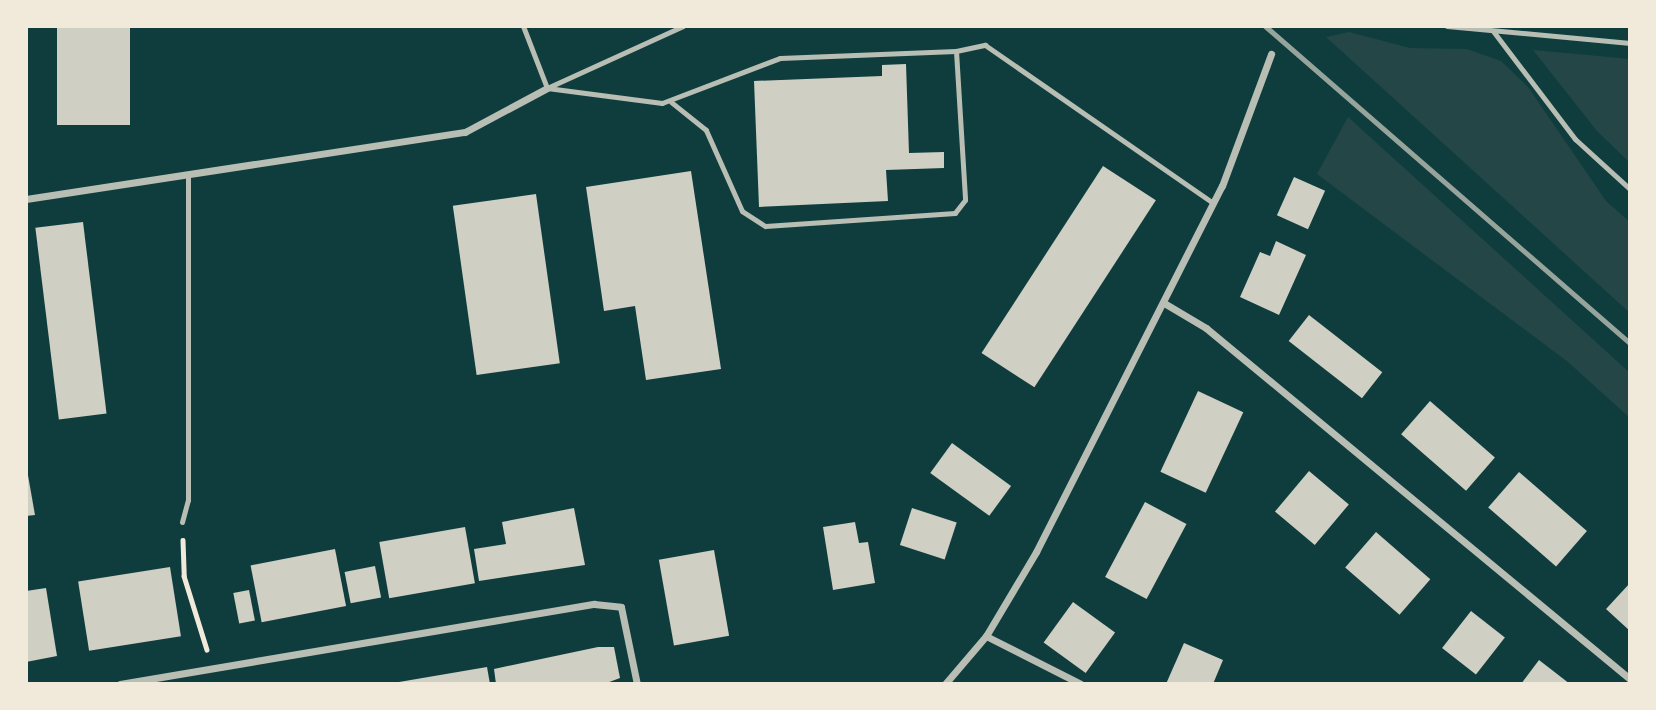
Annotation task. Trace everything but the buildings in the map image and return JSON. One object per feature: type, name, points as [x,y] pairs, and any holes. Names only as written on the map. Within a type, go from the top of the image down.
[{"type":"street","points":[[945,684],[986,636],[1164,303],[1213,202],[1271,54]]},
{"type":"street","points":[[26,199],[465,132],[547,88]]},
{"type":"street","points":[[1164,303],[1206,328],[1630,679]]},
{"type":"street","points":[[120,684],[594,604],[621,607],[637,684]]},
{"type":"street","points":[[986,636],[1081,684]]},
{"type":"lane","points":[[523,26],[547,88]]},
{"type":"lane","points":[[547,88],[683,26]]},
{"type":"lane","points":[[1447,26],[1630,43]]},
{"type":"lane","points":[[1493,31],[1576,139],[1630,189]]},
{"type":"lane","points":[[547,88],[671,102],[780,58],[956,51],[985,45],[1213,202]]},
{"type":"lane","points":[[671,102],[715,143],[751,220],[765,226],[955,213],[965,200],[956,51]]},
{"type":"lane","points":[[182,522],[188,499],[188,175]]},
{"type":"path","points":[[182,522],[184,576],[214,669]]},
{"type":"shaded area","points":[[1349,32],[1410,48],[1467,49],[1501,61],[1528,87],[1606,201],[1630,222],[1630,313],[1326,37]]},
{"type":"shaded area","points":[[1533,50],[1630,59],[1630,163],[1597,131]]},
{"type":"shaded area","points":[[1348,117],[1630,373],[1630,418],[1568,362],[1317,174]]},
{"type":"railway","points":[[1265,26],[1630,343]]}]
